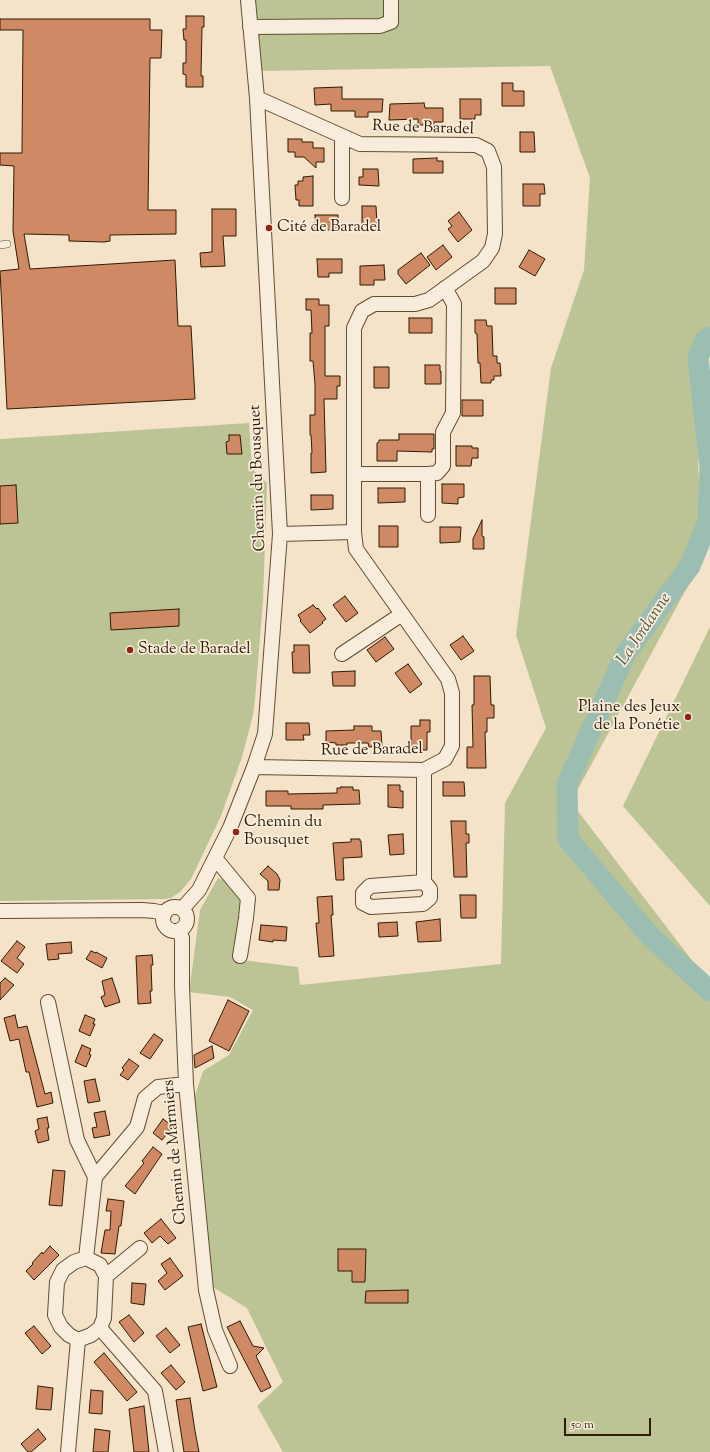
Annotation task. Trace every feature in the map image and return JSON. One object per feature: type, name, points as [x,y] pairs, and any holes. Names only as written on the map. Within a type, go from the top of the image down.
[{"type":"street","name":"Chemin du Bousquet","points":[[182,910],[199,890],[230,828],[254,767],[265,734],[280,534],[257,98],[248,0]]},
{"type":"street","points":[[250,27],[380,26],[391,22],[391,0]]},
{"type":"street","name":"Rue de Baradel","points":[[254,767],[424,770],[445,759],[452,746],[452,693],[448,679],[356,549],[354,532],[354,328],[362,311],[374,304],[415,304],[429,300],[483,261],[492,248],[495,234],[494,167],[488,151],[476,145],[360,144],[257,98]]},
{"type":"street","points":[[342,136],[342,198]]},
{"type":"street","points":[[354,474],[428,474],[437,473],[443,466],[443,432],[453,413],[454,304],[445,288]]},
{"type":"street","points":[[428,474],[428,515]]},
{"type":"street","points":[[280,534],[354,532]]},
{"type":"street","points":[[342,654],[402,614]]},
{"type":"street","points":[[424,770],[424,882]]},
{"type":"street","points":[[215,858],[248,898],[240,956]]},
{"type":"street","points":[[0,911],[142,910],[164,913],[172,908],[182,910],[187,917],[186,925],[175,932],[167,929],[163,921],[164,913]]},
{"type":"street","name":"Chemin de Marmiers","points":[[180,930],[182,938],[182,986],[186,1084],[206,1290],[215,1330],[230,1366]]},
{"type":"street","points":[[48,1002],[77,1140],[95,1177],[86,1258]]},
{"type":"street","points":[[95,1177],[137,1127],[145,1098],[158,1087],[186,1084]]},
{"type":"street","points":[[106,1276],[140,1248]]},
{"type":"street","points":[[86,1258],[100,1265],[106,1276],[104,1318],[100,1328],[91,1335],[78,1340],[69,1335],[61,1326],[55,1315],[57,1282],[63,1270],[74,1262],[86,1258]]},
{"type":"street","points":[[100,1328],[155,1391],[166,1452]]},
{"type":"street","points":[[68,1452],[78,1340]]},
{"type":"green space","points":[[252,0],[710,0],[710,333],[694,354],[702,560],[571,802],[710,984],[710,1452],[283,1452],[257,1406],[283,1382],[247,1308],[211,1286],[190,1111],[203,1071],[229,1055],[253,1010],[230,997],[189,992],[200,910],[218,878],[232,884],[241,897],[234,959],[298,967],[300,985],[501,964],[505,803],[546,728],[516,635],[551,368],[584,270],[590,178],[550,66],[259,71]]},
{"type":"green space","name":"Stade de Baradel","points":[[249,423],[252,469],[267,483],[263,601],[253,715],[242,757],[221,816],[191,879],[180,892],[171,898],[164,899],[0,901],[0,439]]},
{"type":"green space","name":"Plaine des Jeux de la Ponétie","points":[[710,627],[710,906],[623,806]]},
{"type":"building","points":[[186,16],[204,16],[204,27],[202,27],[201,76],[203,76],[203,87],[186,87],[186,75],[183,74],[183,63],[186,63],[186,40],[184,40],[183,29],[186,29]]},
{"type":"building","points":[[0,19],[150,19],[150,30],[162,30],[161,58],[150,58],[148,210],[176,210],[176,234],[110,235],[110,241],[104,242],[69,241],[69,235],[24,234],[30,269],[175,260],[178,326],[191,326],[195,399],[7,409],[0,271],[19,269],[13,231],[14,166],[0,165],[0,153],[22,153],[23,30],[0,30]]},
{"type":"building","points":[[502,83],[513,83],[513,91],[524,91],[524,106],[502,106]]},
{"type":"building","points":[[342,87],[342,99],[383,99],[382,112],[368,112],[368,117],[355,117],[355,111],[331,111],[331,104],[315,105],[314,88]]},
{"type":"building","points":[[460,99],[481,99],[481,115],[475,115],[475,119],[460,119]]},
{"type":"building","points":[[424,103],[425,108],[443,108],[443,122],[434,122],[434,125],[418,125],[418,119],[389,120],[390,104]]},
{"type":"building","points":[[520,132],[534,132],[535,152],[520,152]]},
{"type":"building","points":[[288,139],[302,139],[302,142],[313,142],[313,148],[324,148],[324,162],[316,162],[316,168],[304,157],[295,157],[295,152],[288,152]]},
{"type":"building","points":[[437,158],[437,161],[443,161],[443,173],[413,173],[413,159]]},
{"type":"building","points":[[363,169],[378,169],[379,186],[359,185],[359,177],[363,177]]},
{"type":"building","points":[[313,176],[313,206],[299,206],[299,200],[296,200],[295,185],[298,185],[298,181],[303,181],[303,177]]},
{"type":"building","points":[[523,184],[544,184],[545,194],[540,194],[540,206],[523,206]]},
{"type":"building","points":[[362,206],[376,206],[377,225],[362,225]]},
{"type":"building","points":[[212,209],[236,209],[236,236],[223,236],[225,266],[201,267],[200,253],[212,252]]},
{"type":"building","points":[[459,212],[472,230],[458,242],[448,229],[452,226],[448,221]]},
{"type":"building","points":[[315,215],[338,215],[338,230],[315,230]]},
{"type":"building","points":[[443,245],[452,257],[436,270],[427,257]]},
{"type":"building","points":[[529,250],[545,259],[535,276],[519,267]]},
{"type":"building","points":[[421,253],[430,265],[406,284],[398,274],[398,270]]},
{"type":"building","points":[[317,259],[342,259],[342,273],[329,273],[329,277],[318,277]]},
{"type":"building","points":[[384,265],[385,280],[374,280],[374,285],[360,285],[360,266]]},
{"type":"building","points":[[495,288],[516,288],[516,304],[495,304]]},
{"type":"building","points":[[306,299],[319,299],[319,305],[329,305],[329,326],[325,326],[325,376],[340,376],[340,386],[337,386],[337,399],[324,399],[326,472],[311,473],[312,453],[310,415],[315,415],[315,384],[313,361],[310,361],[310,333],[312,333],[311,310],[306,310]]},
{"type":"building","points":[[409,318],[432,318],[432,333],[409,333]]},
{"type":"building","points":[[475,320],[486,320],[487,326],[492,326],[493,356],[497,356],[497,363],[500,363],[501,376],[494,376],[494,380],[491,380],[491,383],[481,383],[480,363],[478,363],[477,334],[475,333]]},
{"type":"building","points":[[425,365],[440,365],[441,384],[425,384]]},
{"type":"building","points":[[374,367],[389,367],[389,388],[374,388]]},
{"type":"building","points":[[462,400],[483,400],[483,416],[462,416]]},
{"type":"building","points":[[399,434],[434,434],[434,449],[432,449],[432,452],[397,451],[397,461],[377,461],[377,443],[379,440],[399,440]]},
{"type":"building","points":[[229,435],[240,435],[242,454],[227,454],[226,442],[229,441]]},
{"type":"building","points":[[456,446],[472,446],[472,448],[478,448],[478,458],[472,458],[471,466],[456,466]]},
{"type":"building","points":[[442,484],[464,484],[464,497],[458,498],[458,504],[442,503]]},
{"type":"building","points":[[16,485],[18,523],[0,524],[0,486]]},
{"type":"building","points":[[378,488],[405,488],[405,502],[378,503]]},
{"type":"building","points":[[311,495],[333,495],[333,509],[311,510]]},
{"type":"building","points":[[482,520],[484,549],[473,549],[473,539]]},
{"type":"building","points":[[379,526],[398,526],[398,547],[379,547]]},
{"type":"building","points":[[440,527],[461,527],[460,542],[440,543]]},
{"type":"building","points":[[345,596],[358,613],[346,622],[333,605]]},
{"type":"building","points":[[313,605],[317,609],[318,608],[326,619],[310,633],[300,621],[301,620],[298,615]]},
{"type":"building","points":[[179,609],[179,626],[111,630],[110,613]]},
{"type":"building","points":[[463,636],[474,651],[461,660],[450,645]]},
{"type":"building","points":[[385,637],[394,649],[376,662],[367,650]]},
{"type":"building","points":[[294,645],[309,645],[310,673],[293,673],[292,652],[294,652]]},
{"type":"building","points":[[408,664],[422,684],[410,693],[395,673]]},
{"type":"building","points":[[355,671],[355,686],[333,686],[332,672]]},
{"type":"building","points":[[474,676],[490,676],[491,705],[494,705],[494,718],[487,718],[487,732],[485,732],[486,768],[467,768],[467,747],[473,747],[472,705],[474,705]]},
{"type":"building","points":[[420,720],[430,720],[430,732],[427,732],[427,750],[417,750],[417,748],[411,748],[411,726],[420,726]]},
{"type":"building","points":[[286,723],[309,723],[310,735],[303,735],[304,740],[286,740]]},
{"type":"building","points":[[354,726],[372,726],[372,731],[381,731],[382,746],[369,747],[368,743],[347,743],[347,745],[336,745],[336,743],[326,742],[326,731],[354,730]]},
{"type":"building","points":[[443,782],[464,782],[465,796],[443,796]]},
{"type":"building","points":[[388,785],[400,785],[400,791],[403,791],[403,808],[388,807]]},
{"type":"building","points":[[353,787],[353,790],[359,790],[360,804],[323,805],[323,809],[291,809],[291,806],[266,806],[266,791],[288,791],[288,794],[337,793],[337,788]]},
{"type":"building","points":[[451,821],[466,821],[466,834],[469,834],[469,843],[466,843],[467,877],[454,877]]},
{"type":"building","points":[[403,834],[404,854],[390,855],[388,835]]},
{"type":"building","points":[[351,839],[360,839],[362,857],[343,858],[344,880],[336,880],[333,843],[351,842]]},
{"type":"building","points":[[268,866],[277,874],[280,880],[279,890],[268,890],[268,881],[260,874]]},
{"type":"building","points":[[460,895],[476,895],[476,918],[461,918]]},
{"type":"building","points":[[332,896],[333,915],[331,915],[334,956],[319,957],[316,923],[319,923],[317,897]]},
{"type":"building","points":[[440,919],[441,941],[418,942],[416,922]]},
{"type":"building","points":[[397,922],[398,936],[379,937],[378,923]]},
{"type":"building","points":[[261,925],[287,927],[286,941],[273,940],[273,942],[259,940]]},
{"type":"building","points":[[17,941],[25,947],[17,958],[24,964],[17,973],[1,961]]},
{"type":"building","points":[[71,942],[72,953],[58,954],[59,959],[48,960],[46,944]]},
{"type":"building","points":[[91,951],[107,958],[102,968],[86,959]]},
{"type":"building","points":[[152,955],[152,991],[150,991],[151,1003],[138,1004],[136,956]]},
{"type":"building","points":[[5,978],[14,985],[0,1000],[0,983]]},
{"type":"building","points":[[112,978],[120,1002],[105,1007],[101,997],[105,995],[102,981]]},
{"type":"building","points":[[228,1000],[249,1011],[229,1051],[209,1041]]},
{"type":"building","points":[[15,1015],[18,1028],[27,1026],[45,1094],[51,1092],[53,1103],[37,1107],[29,1072],[26,1072],[19,1039],[10,1041],[4,1018]]},
{"type":"building","points":[[85,1015],[95,1019],[93,1024],[95,1024],[90,1036],[79,1031]]},
{"type":"building","points":[[154,1034],[163,1040],[150,1059],[140,1053]]},
{"type":"building","points":[[82,1045],[91,1049],[89,1054],[91,1055],[86,1067],[75,1062]]},
{"type":"building","points":[[212,1046],[214,1058],[195,1068],[194,1055]]},
{"type":"building","points":[[129,1059],[139,1066],[128,1080],[120,1075],[124,1070],[122,1068]]},
{"type":"building","points":[[95,1079],[100,1101],[88,1103],[84,1081]]},
{"type":"building","points":[[105,1111],[110,1135],[94,1138],[92,1128],[97,1127],[94,1113]]},
{"type":"building","points":[[47,1117],[49,1140],[38,1143],[35,1131],[39,1129],[37,1119]]},
{"type":"building","points":[[163,1119],[171,1125],[168,1129],[170,1130],[162,1140],[153,1133]]},
{"type":"building","points":[[153,1147],[162,1154],[135,1194],[125,1186],[144,1163],[142,1161]]},
{"type":"building","points":[[53,1170],[65,1171],[62,1206],[49,1205]]},
{"type":"building","points":[[108,1199],[124,1201],[121,1226],[119,1226],[115,1254],[101,1253],[105,1230],[110,1230],[111,1211],[106,1211]]},
{"type":"building","points":[[161,1219],[176,1238],[168,1244],[160,1236],[152,1243],[144,1233]]},
{"type":"building","points":[[50,1246],[59,1255],[34,1280],[26,1271],[42,1252],[43,1254]]},
{"type":"building","points":[[338,1249],[366,1249],[365,1282],[352,1282],[352,1271],[338,1271]]},
{"type":"building","points":[[170,1258],[183,1276],[165,1290],[158,1281],[167,1273],[161,1264]]},
{"type":"building","points":[[132,1283],[146,1284],[144,1305],[131,1303]]},
{"type":"building","points":[[408,1290],[408,1303],[365,1303],[366,1291]]},
{"type":"building","points":[[129,1315],[144,1333],[134,1342],[119,1322]]},
{"type":"building","points":[[240,1321],[253,1346],[264,1348],[256,1356],[271,1387],[261,1392],[227,1327]]},
{"type":"building","points":[[201,1324],[217,1387],[203,1391],[188,1327]]},
{"type":"building","points":[[34,1326],[51,1346],[42,1354],[25,1333]]},
{"type":"building","points":[[166,1328],[180,1345],[170,1353],[156,1336]]},
{"type":"building","points":[[104,1353],[137,1392],[127,1401],[94,1362]]},
{"type":"building","points":[[171,1365],[185,1382],[176,1390],[161,1373]]},
{"type":"building","points":[[38,1386],[53,1388],[51,1410],[36,1409]]},
{"type":"building","points":[[91,1390],[103,1391],[102,1414],[89,1413]]},
{"type":"building","points":[[190,1398],[199,1452],[184,1452],[176,1400]]},
{"type":"building","points":[[144,1406],[149,1452],[134,1452],[129,1409]]},
{"type":"building","points":[[38,1429],[46,1439],[31,1452],[28,1452],[21,1444]]},
{"type":"building","points":[[95,1429],[110,1431],[108,1452],[93,1452]]},
{"type":"waterway","name":"La Jordanne","points":[[710,337],[705,340],[698,358],[710,468],[708,522],[690,566],[626,653],[567,784],[568,839],[650,936],[710,991]]},
{"type":"place","name":"Cité de Baradel","points":[[269,228]]},
{"type":"place","name":"Stade de Baradel","points":[[130,650]]},
{"type":"place","name":"Plaine des Jeux de la Ponétie","points":[[688,717]]},
{"type":"place","name":"Chemin du Bousquet","points":[[236,832]]}]
